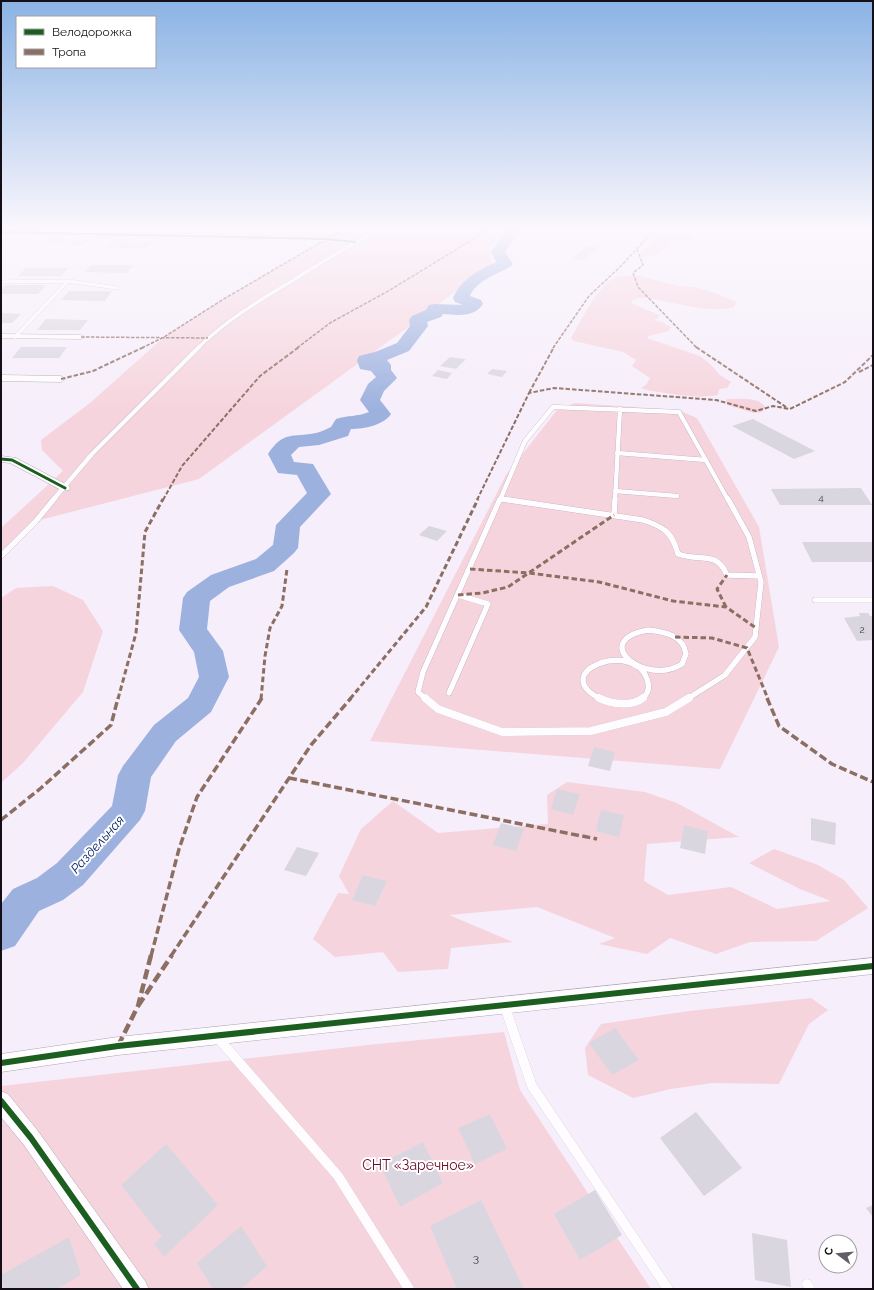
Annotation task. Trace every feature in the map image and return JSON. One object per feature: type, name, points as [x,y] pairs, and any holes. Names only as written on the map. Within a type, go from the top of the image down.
[{"type":"street","points":[[1,336],[81,337]]},
{"type":"street","points":[[1,378],[61,379]]},
{"type":"street","points":[[1,459],[12,460],[65,488]]},
{"type":"street","points":[[1,1063],[118,1046],[873,966]]},
{"type":"street","points":[[1,1101],[31,1138],[137,1289]]},
{"type":"lane","points":[[15,336],[59,290]]},
{"type":"lane","points":[[1,556],[36,521],[92,454],[208,338],[246,309],[277,290]]},
{"type":"lane","points":[[553,407],[620,410],[680,412],[748,537],[761,582],[755,638],[725,675],[666,712],[591,731],[502,732],[438,709],[418,692],[423,672],[525,441],[553,407]]},
{"type":"lane","points":[[614,515],[620,410]]},
{"type":"lane","points":[[617,453],[706,460]]},
{"type":"lane","points":[[615,491],[677,496]]},
{"type":"lane","points":[[500,499],[643,520],[660,526],[671,535],[678,554],[685,558],[717,559],[722,563],[728,575],[759,576]]},
{"type":"lane","points":[[449,693],[488,604],[458,595]]},
{"type":"lane","points":[[815,600],[873,600]]},
{"type":"lane","points":[[636,666],[627,659],[622,651],[622,643],[627,636],[636,631],[661,631],[681,641],[686,649],[687,656],[683,663],[675,668],[663,671],[650,670],[636,666],[624,662],[611,660],[598,662],[589,667],[583,674],[583,683],[588,692],[598,699],[611,703],[625,704],[637,701],[646,696],[650,688],[649,680],[645,672],[636,666]]},
{"type":"lane","points":[[505,1005],[532,1086],[668,1289]]},
{"type":"lane","points":[[215,1036],[338,1176],[409,1289]]},
{"type":"green space","points":[[239,290],[457,290],[199,479],[36,521],[1,556],[1,528],[63,471],[42,450],[41,440],[90,403],[164,337]]},
{"type":"green space","points":[[601,290],[706,290],[736,302],[734,307],[726,309],[699,308],[648,298],[632,300],[631,303],[659,315],[658,318],[654,320],[671,327],[669,331],[649,336],[647,338],[700,356],[720,375],[731,382],[727,388],[719,389],[718,395],[709,396],[682,396],[647,390],[641,388],[646,385],[650,378],[632,366],[636,360],[623,352],[574,341],[571,338],[590,304]]},
{"type":"green space","points":[[727,399],[758,401],[765,407],[762,412],[754,413],[727,405]]},
{"type":"green space","points":[[575,403],[678,410],[697,418],[759,527],[779,647],[720,769],[370,741],[506,475],[557,410]]},
{"type":"green space","points":[[53,586],[83,600],[103,631],[83,692],[23,763],[1,783],[1,598],[16,588]]},
{"type":"green space","points":[[567,782],[645,792],[677,803],[739,837],[647,844],[644,881],[668,895],[731,887],[777,909],[831,901],[800,889],[749,863],[774,849],[818,865],[844,880],[868,908],[816,941],[750,942],[716,954],[670,938],[647,954],[599,944],[615,938],[537,907],[449,915],[513,942],[451,948],[448,969],[398,972],[383,952],[335,957],[313,939],[338,893],[349,894],[339,876],[361,829],[393,801],[438,833],[548,824],[547,795]]},
{"type":"green space","points":[[811,998],[828,1010],[809,1024],[779,1084],[712,1083],[671,1089],[633,1098],[588,1075],[585,1048],[601,1024],[689,1011]]},
{"type":"green space","name":"СНТ «Заречное»","points":[[504,1032],[520,1090],[651,1289],[1,1289],[1,1086],[377,1044]]},
{"type":"building","points":[[1,290],[41,290],[38,294],[1,294]]},
{"type":"building","points":[[69,291],[112,291],[105,301],[61,300]]},
{"type":"building","points":[[1,313],[21,314],[12,323],[1,323]]},
{"type":"building","points":[[46,319],[88,320],[80,330],[37,330]]},
{"type":"building","points":[[21,347],[67,347],[59,358],[12,358]]},
{"type":"building","points":[[450,357],[466,359],[456,369],[440,366]]},
{"type":"building","points":[[492,369],[507,371],[502,377],[487,374]]},
{"type":"building","points":[[438,370],[452,373],[447,379],[432,376]]},
{"type":"building","points":[[753,419],[815,451],[794,459],[732,426]]},
{"type":"building","points":[[861,488],[872,505],[780,505],[771,489]]},
{"type":"building","points":[[429,526],[447,531],[437,541],[419,535]]},
{"type":"building","points":[[802,542],[873,542],[873,562],[812,562]]},
{"type":"building","points":[[859,613],[868,613],[870,616],[873,616],[873,640],[857,641],[844,618],[860,616]]},
{"type":"building","points":[[594,747],[615,752],[610,771],[588,766]]},
{"type":"building","points":[[557,789],[580,794],[573,815],[551,809]]},
{"type":"building","points":[[601,810],[624,815],[619,837],[596,831]]},
{"type":"building","points":[[811,818],[836,823],[835,845],[811,840]]},
{"type":"building","points":[[501,823],[524,829],[516,851],[493,845]]},
{"type":"building","points":[[684,825],[708,831],[705,854],[680,848]]},
{"type":"building","points":[[297,847],[319,853],[306,876],[284,870]]},
{"type":"building","points":[[363,875],[387,881],[375,906],[352,900]]},
{"type":"building","points":[[615,1028],[639,1060],[612,1075],[589,1043]]},
{"type":"building","points":[[696,1112],[742,1168],[704,1196],[660,1138]]},
{"type":"building","points":[[490,1114],[507,1149],[475,1164],[458,1128]]},
{"type":"building","points":[[423,1142],[443,1183],[400,1207],[380,1164]]},
{"type":"building","points":[[166,1144],[218,1205],[164,1257],[154,1244],[162,1237],[121,1185]]},
{"type":"building","points":[[595,1190],[622,1235],[580,1260],[554,1214]]},
{"type":"building","points":[[481,1200],[524,1289],[457,1289],[430,1226]]},
{"type":"building","points":[[873,1205],[873,1217],[866,1208]]},
{"type":"building","points":[[241,1226],[267,1266],[241,1289],[213,1289],[197,1263]]},
{"type":"building","points":[[752,1233],[787,1240],[791,1287],[755,1280]]},
{"type":"building","points":[[69,1237],[81,1275],[57,1289],[4,1289],[1,1275]]},
{"type":"waterway","name":"Раздельная","points":[[1,934],[26,900],[50,889],[70,874],[128,811],[135,775],[165,733],[200,705],[214,677],[208,651],[193,630],[197,598],[220,581],[265,565],[285,548],[288,525],[319,494],[305,469],[286,468],[279,454],[293,441],[319,439],[340,431],[343,423],[361,423],[381,414],[370,400],[375,388],[387,378],[381,371],[382,365],[367,365],[366,360],[382,356],[403,347],[419,326],[418,320],[435,313],[435,309],[466,310],[475,304],[461,298],[465,290]]},
{"type":"marked path","points":[[61,379],[93,371],[164,337],[239,290]]},
{"type":"marked path","points":[[1,820],[41,788],[111,725],[136,633],[145,532],[182,466],[260,376],[330,323],[390,290]]},
{"type":"marked path","points":[[529,393],[552,349],[589,296],[595,290]]},
{"type":"marked path","points":[[641,290],[696,347],[786,407]]},
{"type":"marked path","points":[[81,337],[208,338]]},
{"type":"marked path","points":[[138,1006],[311,745],[426,607],[529,393],[554,388],[716,400],[756,411],[773,406],[790,409],[845,382],[873,355]]},
{"type":"marked path","points":[[859,372],[873,365]]},
{"type":"marked path","points":[[458,595],[482,593],[508,587],[614,515]]},
{"type":"marked path","points":[[118,1046],[138,1006],[179,849],[197,797],[262,697],[265,656],[270,628],[282,606],[287,569]]},
{"type":"marked path","points":[[470,569],[529,573],[599,582],[673,601],[726,607],[756,628]]},
{"type":"marked path","points":[[726,607],[717,589],[727,575]]},
{"type":"marked path","points":[[675,637],[712,638],[747,648],[779,726],[832,764],[873,782]]},
{"type":"marked path","points":[[289,778],[597,839]]},
{"type":"cycle path","points":[[1,459],[12,460],[65,488]]},
{"type":"cycle path","points":[[1,1063],[118,1046],[873,966]]},
{"type":"cycle path","points":[[1,1101],[31,1138],[137,1289]]}]
